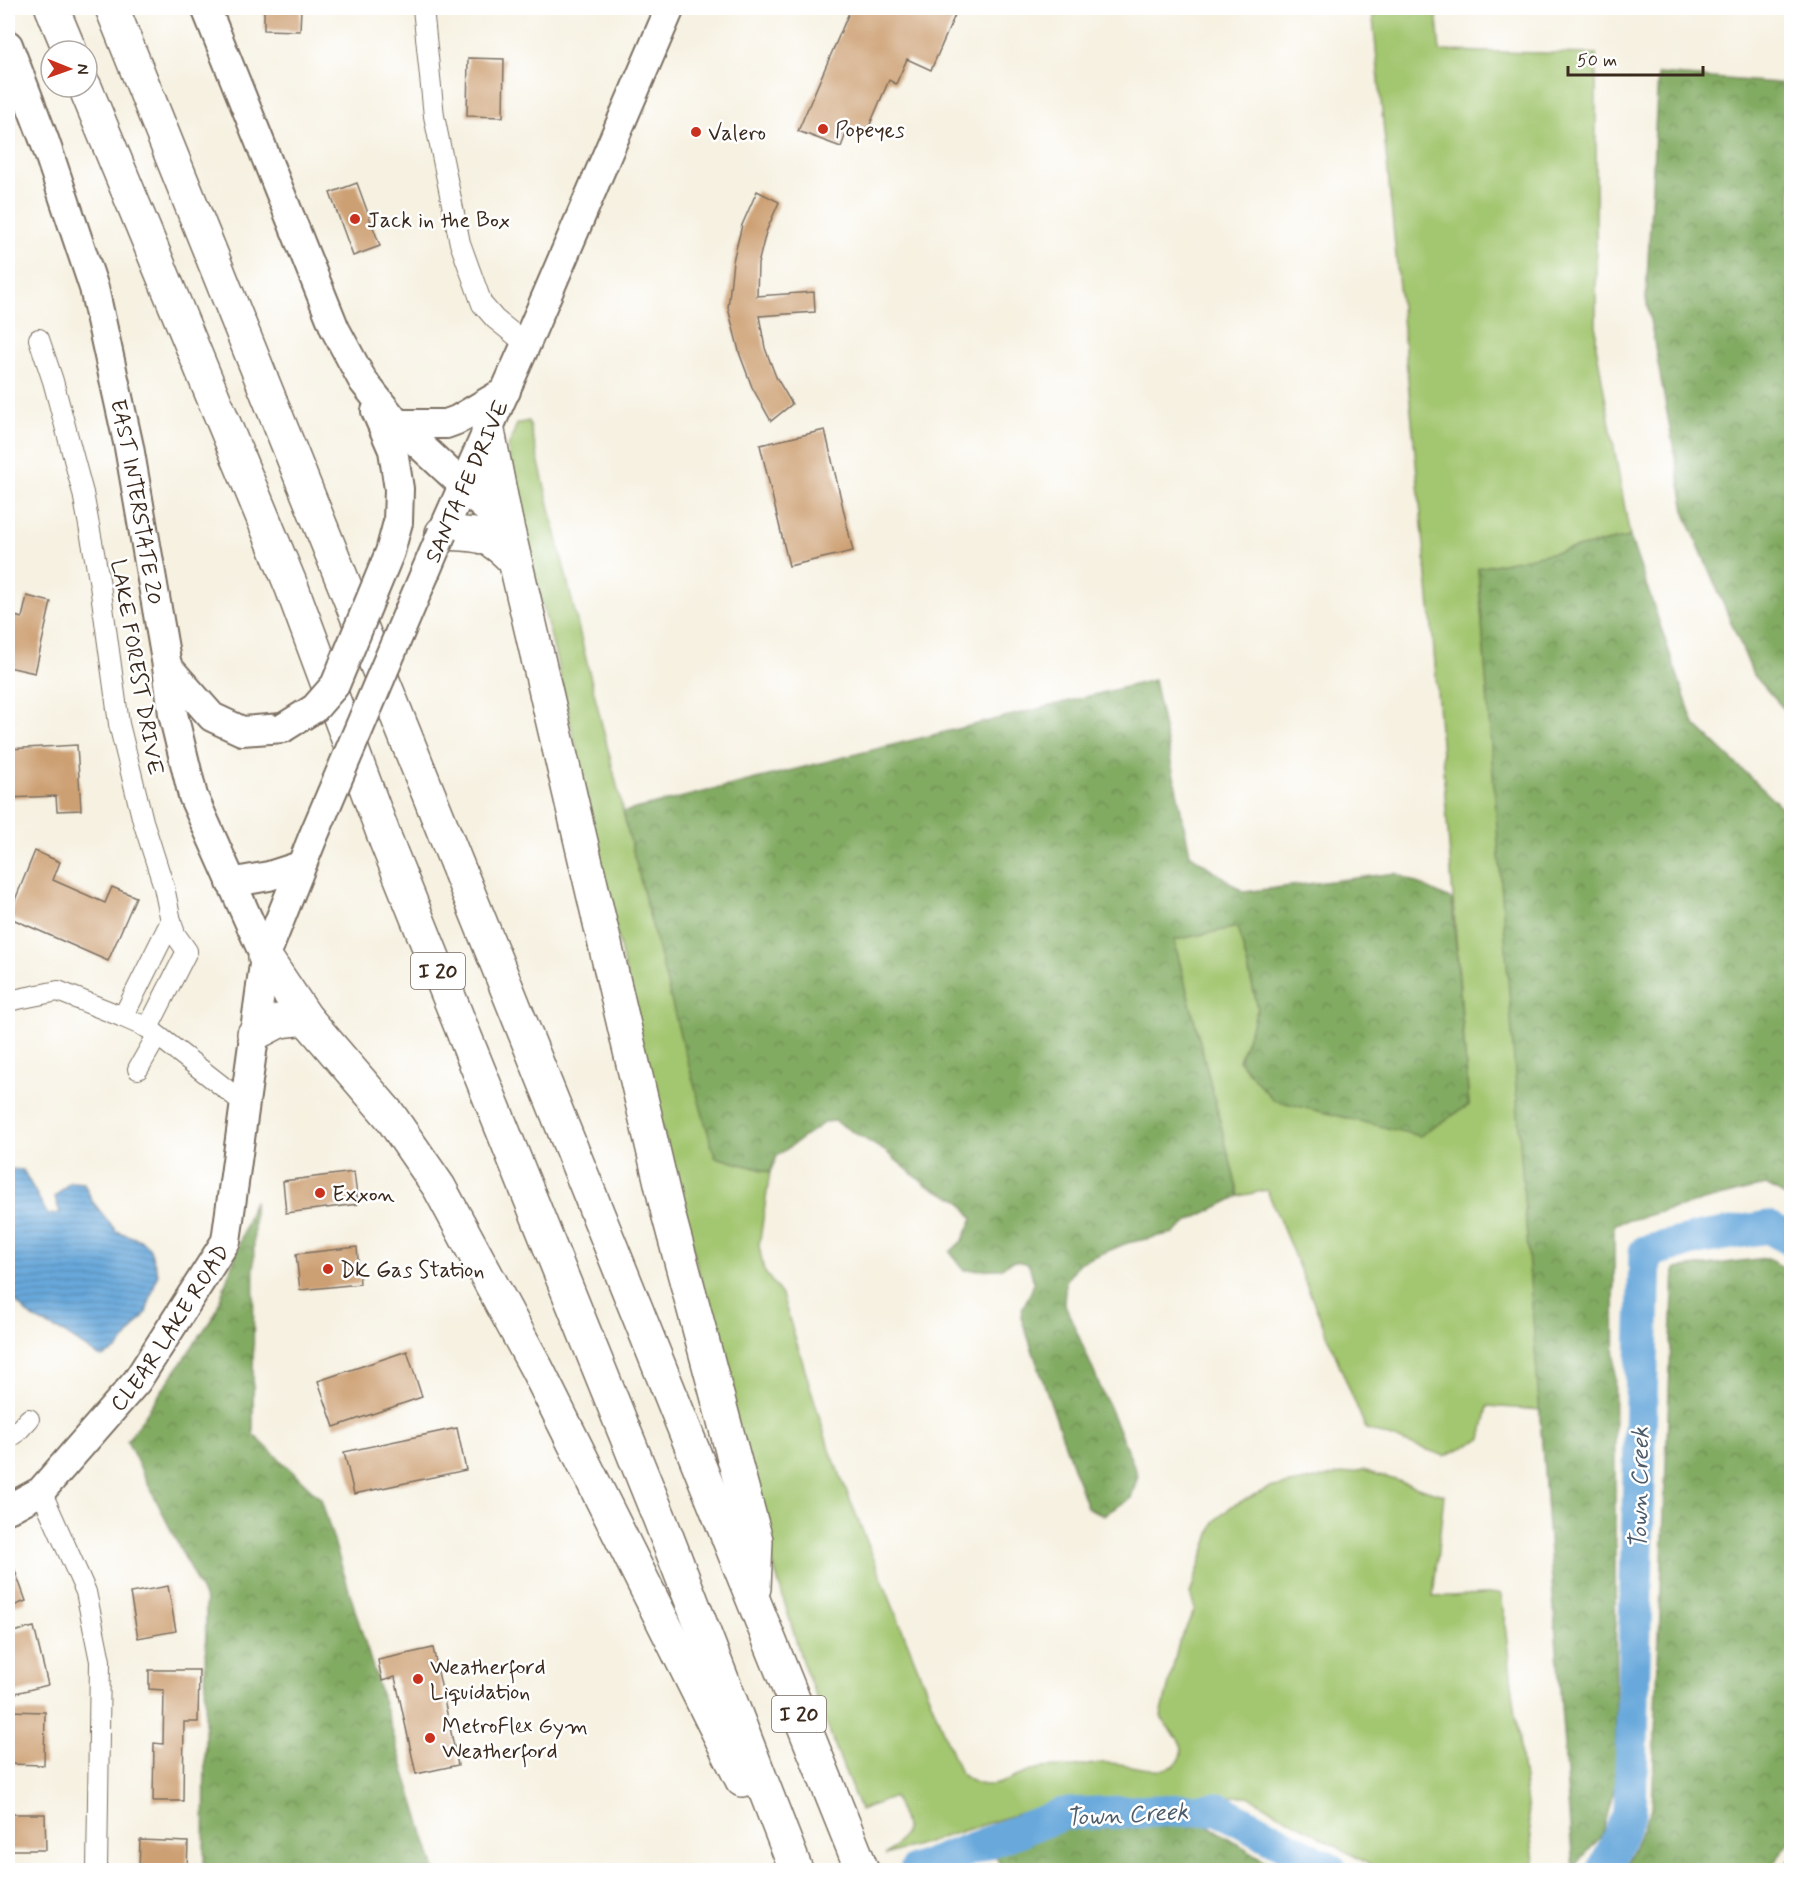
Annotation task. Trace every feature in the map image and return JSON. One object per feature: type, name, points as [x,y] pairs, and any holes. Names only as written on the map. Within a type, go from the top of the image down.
[{"type":"highway","points":[[52,8],[65,39]]},
{"type":"highway","name":"I 20","points":[[112,8],[862,1870]]},
{"type":"highway","points":[[122,8],[126,42]]},
{"type":"highway","name":"I 20","points":[[90,99],[292,588],[386,841],[659,1517],[789,1852]]},
{"type":"highway","points":[[488,431],[506,522],[668,1213],[756,1540],[754,1602]]},
{"type":"highway","points":[[463,485],[506,522]]},
{"type":"highway","points":[[442,533],[478,535],[496,542],[515,561]]},
{"type":"highway","points":[[265,957],[306,1018],[390,1116],[439,1187],[537,1370],[738,1775],[789,1852]]},
{"type":"highway","points":[[254,1034],[279,1022],[306,1018]]},
{"type":"main road","points":[[167,666],[212,717],[242,731],[283,728],[315,708],[335,685],[390,552],[398,522],[399,489],[393,450],[363,381],[335,329],[206,8]]},
{"type":"main road","name":"SANTA FE DRIVE","points":[[265,957],[300,866],[442,533],[506,391],[670,8]]},
{"type":"main road","name":"EAST INTERSTATE 20","points":[[8,45],[45,142],[94,288],[129,447],[167,666],[173,714],[193,796],[265,957]]},
{"type":"main road","points":[[363,381],[397,424],[463,485]]},
{"type":"main road","points":[[397,424],[446,424],[506,391]]},
{"type":"main road","points":[[231,883],[269,876],[300,866]]},
{"type":"main road","name":"CLEAR LAKE ROAD","points":[[8,1509],[41,1491],[137,1380],[226,1241],[265,957]]},
{"type":"street","points":[[423,8],[434,116],[460,243],[482,304],[495,319],[526,344]]},
{"type":"street","name":"LAKE FOREST DRIVE","points":[[39,339],[53,381],[83,493],[100,585],[119,724],[143,821],[165,887],[171,921],[175,934],[187,951],[152,1032]]},
{"type":"street","points":[[123,1017],[171,921]]},
{"type":"street","points":[[8,1001],[58,991],[123,1017],[152,1032],[245,1104]]},
{"type":"street","points":[[138,1069],[152,1032]]},
{"type":"street","points":[[8,1438],[29,1419]]},
{"type":"street","points":[[41,1491],[86,1592],[100,1661],[97,1870]]},
{"type":"green space","points":[[1372,8],[1436,8],[1440,51],[1596,54],[1596,346],[1630,537],[1478,568],[1541,1410],[1488,1406],[1481,1439],[1445,1456],[1366,1429],[1267,1190],[1239,1196],[1174,940],[1238,927],[1258,1009],[1239,1061],[1469,1105],[1433,639]]},
{"type":"green space","points":[[1658,74],[1791,84],[1791,717],[1753,674],[1686,516],[1646,298]]},
{"type":"green space","points":[[529,421],[641,882],[715,1157],[770,1172],[759,1246],[764,1271],[782,1295],[828,1445],[960,1773],[976,1783],[992,1785],[1029,1771],[1046,1768],[1102,1763],[1155,1769],[1174,1765],[1180,1759],[1182,1746],[1161,1716],[1179,1642],[1195,1609],[1190,1594],[1214,1522],[1232,1506],[1269,1488],[1363,1470],[1444,1495],[1433,1597],[1501,1593],[1535,1870],[1379,1870],[1248,1796],[1066,1799],[885,1855],[904,1835],[902,1816],[894,1797],[860,1810],[802,1661],[768,1547],[644,1056],[556,658],[511,480],[508,447],[517,424]]},
{"type":"green space","points":[[1630,537],[1694,724],[1791,816],[1792,1200],[1766,1185],[1614,1224],[1616,1782],[1602,1835],[1573,1869],[1478,568]]},
{"type":"green space","points":[[1154,680],[1190,854],[1244,892],[1396,873],[1452,900],[1469,1105],[1420,1136],[1273,1100],[1239,1061],[1258,1008],[1238,927],[1174,940],[1239,1196],[1189,1221],[1174,1233],[1127,1243],[1079,1263],[1066,1281],[1064,1302],[1138,1475],[1131,1498],[1104,1515],[1087,1508],[1021,1317],[1033,1285],[1029,1265],[1014,1261],[1001,1269],[964,1270],[950,1252],[963,1240],[973,1218],[959,1200],[926,1185],[885,1151],[835,1121],[825,1122],[777,1156],[770,1172],[715,1157],[680,1035],[623,812]]},
{"type":"green space","points":[[254,1201],[253,1434],[321,1499],[435,1870],[204,1870],[206,1601],[127,1441],[215,1314]]},
{"type":"green space","points":[[1766,1258],[1792,1272],[1791,1841],[1768,1870],[1623,1870],[1652,1808],[1674,1269]]},
{"type":"green space","points":[[1202,1822],[1281,1870],[1002,1870],[995,1853],[1066,1824]]},
{"type":"water","points":[[8,1169],[23,1170],[48,1215],[60,1213],[55,1197],[70,1182],[84,1183],[92,1201],[116,1231],[140,1240],[149,1247],[158,1273],[146,1313],[117,1350],[102,1357],[97,1355],[64,1333],[31,1317],[8,1294]]},
{"type":"building","points":[[264,8],[301,8],[300,31],[264,30]]},
{"type":"building","points":[[851,8],[958,8],[931,70],[907,59],[896,84],[889,80],[865,136],[848,128],[841,147],[798,131]]},
{"type":"building","points":[[468,58],[504,59],[503,117],[467,116]]},
{"type":"building","name":"Jack in the Box","points":[[357,183],[380,246],[353,256],[330,193]]},
{"type":"building","points":[[757,191],[779,202],[766,232],[758,264],[757,296],[814,292],[815,312],[759,316],[765,348],[776,377],[792,404],[771,421],[752,387],[740,355],[728,308],[733,261],[742,225]]},
{"type":"building","points":[[825,430],[853,551],[789,566],[760,445]]},
{"type":"building","points":[[27,596],[51,602],[35,673],[8,667],[8,614],[22,618]]},
{"type":"building","points":[[77,745],[81,810],[57,811],[56,796],[8,798],[8,749]]},
{"type":"building","points":[[35,851],[60,862],[53,880],[105,903],[112,887],[136,897],[108,961],[8,917]]},
{"type":"building","name":"Exxon","points":[[354,1172],[358,1204],[286,1213],[283,1181]]},
{"type":"building","name":"DK Gas Station","points":[[357,1247],[360,1284],[300,1290],[296,1254]]},
{"type":"building","points":[[407,1351],[422,1397],[334,1427],[318,1381]]},
{"type":"building","points":[[457,1428],[466,1470],[354,1494],[344,1452]]},
{"type":"building","points":[[8,1555],[26,1601],[8,1608]]},
{"type":"building","points":[[168,1586],[176,1631],[138,1638],[130,1593]]},
{"type":"building","points":[[34,1627],[48,1685],[8,1695],[8,1633]]},
{"type":"building","points":[[433,1648],[458,1765],[416,1774],[395,1677],[382,1681],[378,1660]]},
{"type":"building","points":[[149,1670],[199,1670],[198,1722],[184,1722],[183,1801],[153,1801],[154,1743],[163,1744],[164,1690],[149,1689]]},
{"type":"building","points":[[8,1711],[45,1712],[44,1765],[8,1764]]},
{"type":"building","points":[[8,1814],[45,1814],[46,1850],[8,1850]]},
{"type":"building","points":[[140,1840],[188,1842],[187,1870],[139,1870]]},
{"type":"waterway","name":"Town Creek","points":[[1604,1870],[1630,1812],[1645,1252],[1702,1238],[1768,1227],[1792,1240]]},
{"type":"waterway","name":"Town Creek","points":[[916,1870],[1063,1814],[1219,1809],[1331,1870]]},
{"type":"railway","points":[[1784,1870],[1792,1861]]},
{"type":"place","name":"Popeyes","points":[[823,129]]},
{"type":"place","name":"Valero","points":[[696,132]]},
{"type":"place","name":"Jack in the Box","points":[[355,219]]},
{"type":"place","name":"Exxon","points":[[320,1193]]},
{"type":"place","name":"DK Gas Station","points":[[328,1269]]},
{"type":"place","name":"Weatherford Liquidation","points":[[418,1679]]},
{"type":"place","name":"MetroFlex Gym Weatherford","points":[[430,1738]]}]
